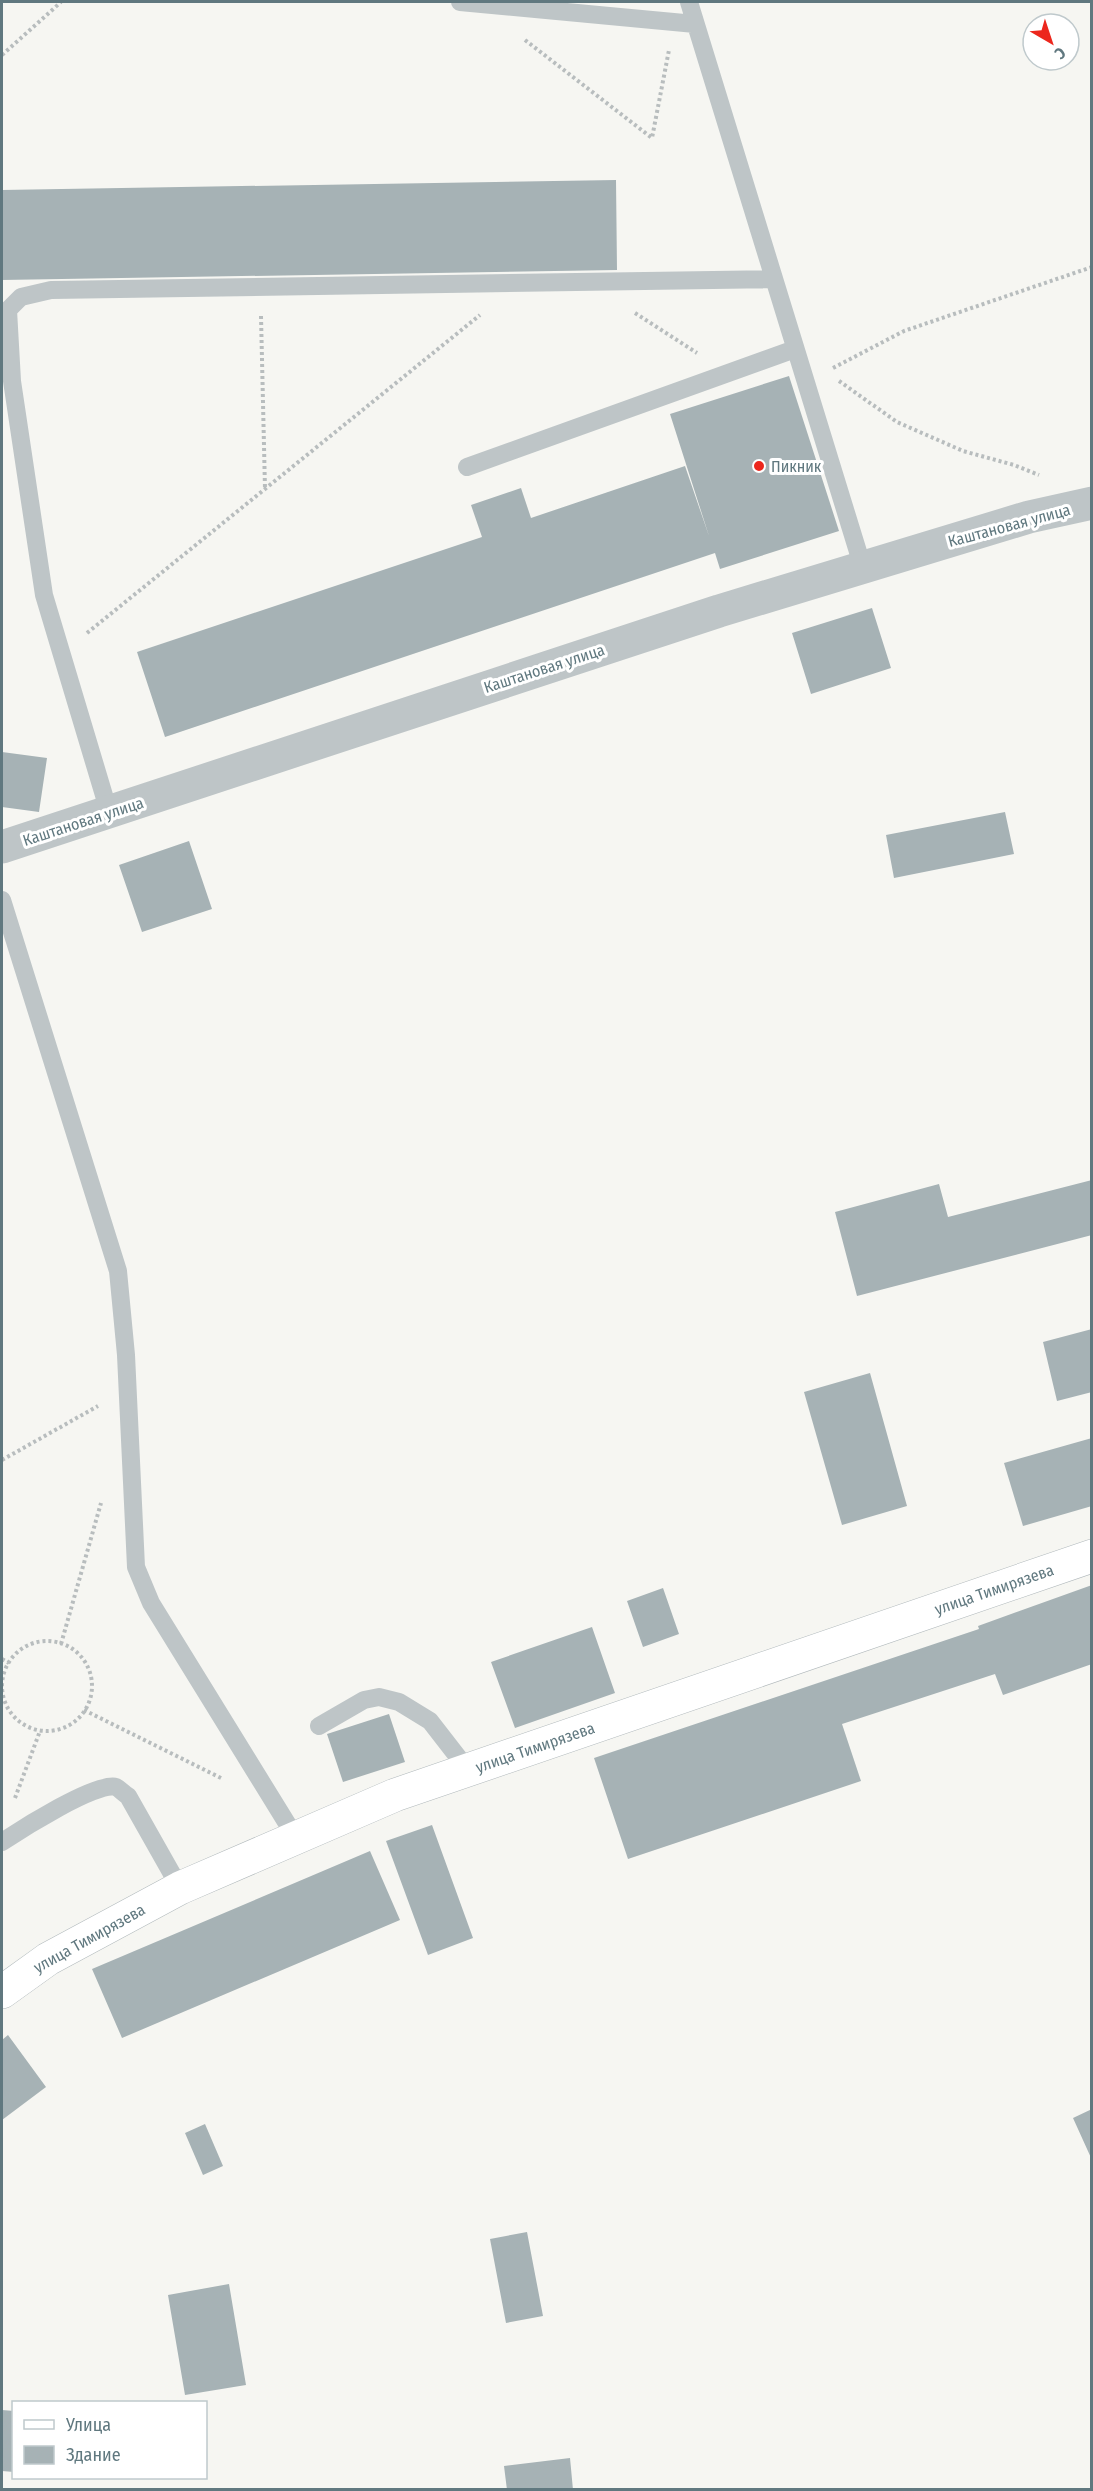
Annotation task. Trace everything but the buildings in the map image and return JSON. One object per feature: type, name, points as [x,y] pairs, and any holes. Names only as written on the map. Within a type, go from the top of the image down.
[{"type":"main road","name":"улица Тимирязева","points":[[2,1992],[48,1959],[180,1888],[396,1795],[1092,1556]]},
{"type":"street","name":"Каштановая улица","points":[[2,848],[719,611],[1029,517],[1092,503]]},
{"type":"lane","points":[[460,2],[695,24]]},
{"type":"lane","points":[[688,2],[863,568]]},
{"type":"lane","points":[[109,812],[44,595],[6,366],[8,310],[21,297],[51,290],[774,279]]},
{"type":"lane","points":[[467,467],[795,349]]},
{"type":"lane","points":[[2,900],[118,1271],[128,1389],[136,1567],[151,1603],[296,1838]]},
{"type":"lane","points":[[319,1726],[364,1700],[379,1697],[399,1702],[430,1721],[468,1770]]},
{"type":"lane","points":[[2,1842],[28,1825],[100,1788],[116,1787],[128,1796],[180,1888]]},
{"type":"path","points":[[2,55],[61,2]]},
{"type":"path","points":[[523,39],[652,138],[674,21]]},
{"type":"path","points":[[806,382],[904,331],[1092,267]]},
{"type":"path","points":[[586,282],[728,373]]},
{"type":"path","points":[[61,654],[520,283]]},
{"type":"path","points":[[260,287],[265,489]]},
{"type":"path","points":[[826,371],[897,422],[963,451],[1014,465],[1043,477]]},
{"type":"path","points":[[2,1460],[128,1389]]},
{"type":"path","points":[[61,1644],[102,1497]]},
{"type":"path","points":[[46,1642],[61,1644],[79,1655],[90,1674],[92,1689],[84,1710],[69,1725],[54,1731],[40,1731],[26,1726],[14,1717],[6,1706],[2,1691],[3,1676],[9,1663],[18,1652],[31,1644],[46,1642]]},
{"type":"path","points":[[2,1659],[9,1663]]},
{"type":"path","points":[[84,1710],[223,1778]]},
{"type":"path","points":[[14,1802],[40,1731]]},
{"type":"place","name":"Пикник","points":[[759,466]]}]
